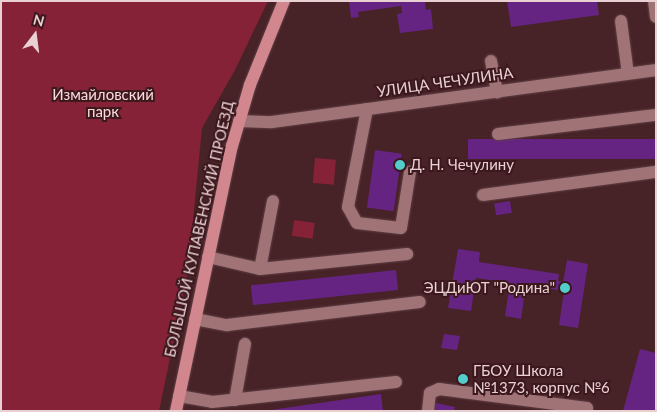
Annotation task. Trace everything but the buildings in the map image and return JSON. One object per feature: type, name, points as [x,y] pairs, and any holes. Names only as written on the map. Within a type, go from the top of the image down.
[{"type":"main road","name":"БОЛЬШОЙ КУПАВЕНСКИЙ ПРОЕЗД","points":[[176,411],[239,121],[264,46],[284,1]]},
{"type":"street","points":[[654,1],[656,17]]},
{"type":"street","points":[[621,21],[628,74]]},
{"type":"street","points":[[491,61],[497,92]]},
{"type":"street","name":"УЛИЦА ЧЕЧУЛИНА","points":[[239,121],[272,122],[656,70]]},
{"type":"street","points":[[367,109],[348,207],[357,223],[401,228],[410,172]]},
{"type":"street","points":[[498,134],[656,115]]},
{"type":"street","points":[[483,195],[656,172]]},
{"type":"street","points":[[260,269],[273,201]]},
{"type":"street","points":[[208,257],[260,269],[407,254]]},
{"type":"street","points":[[195,319],[226,325],[420,302]]},
{"type":"street","points":[[235,400],[245,344]]},
{"type":"street","points":[[178,396],[212,402],[396,382]]},
{"type":"street","points":[[428,411],[430,393],[439,389],[587,408],[586,411]]},
{"type":"green space","name":"Измайловский парк","points":[[1,1],[268,1],[235,70],[202,128],[188,272],[159,411],[1,411]]},
{"type":"green space","points":[[315,158],[336,160],[334,185],[313,183]]},
{"type":"green space","points":[[294,220],[315,223],[313,239],[292,236]]},
{"type":"place","name":"Д. Н. Чечулину","points":[[400,165]]},
{"type":"place","name":"ЭЦДиЮТ \"Родина\"","points":[[565,288]]},
{"type":"place","name":"ГБОУ Школа №1373, корпус №6","points":[[463,379]]}]
